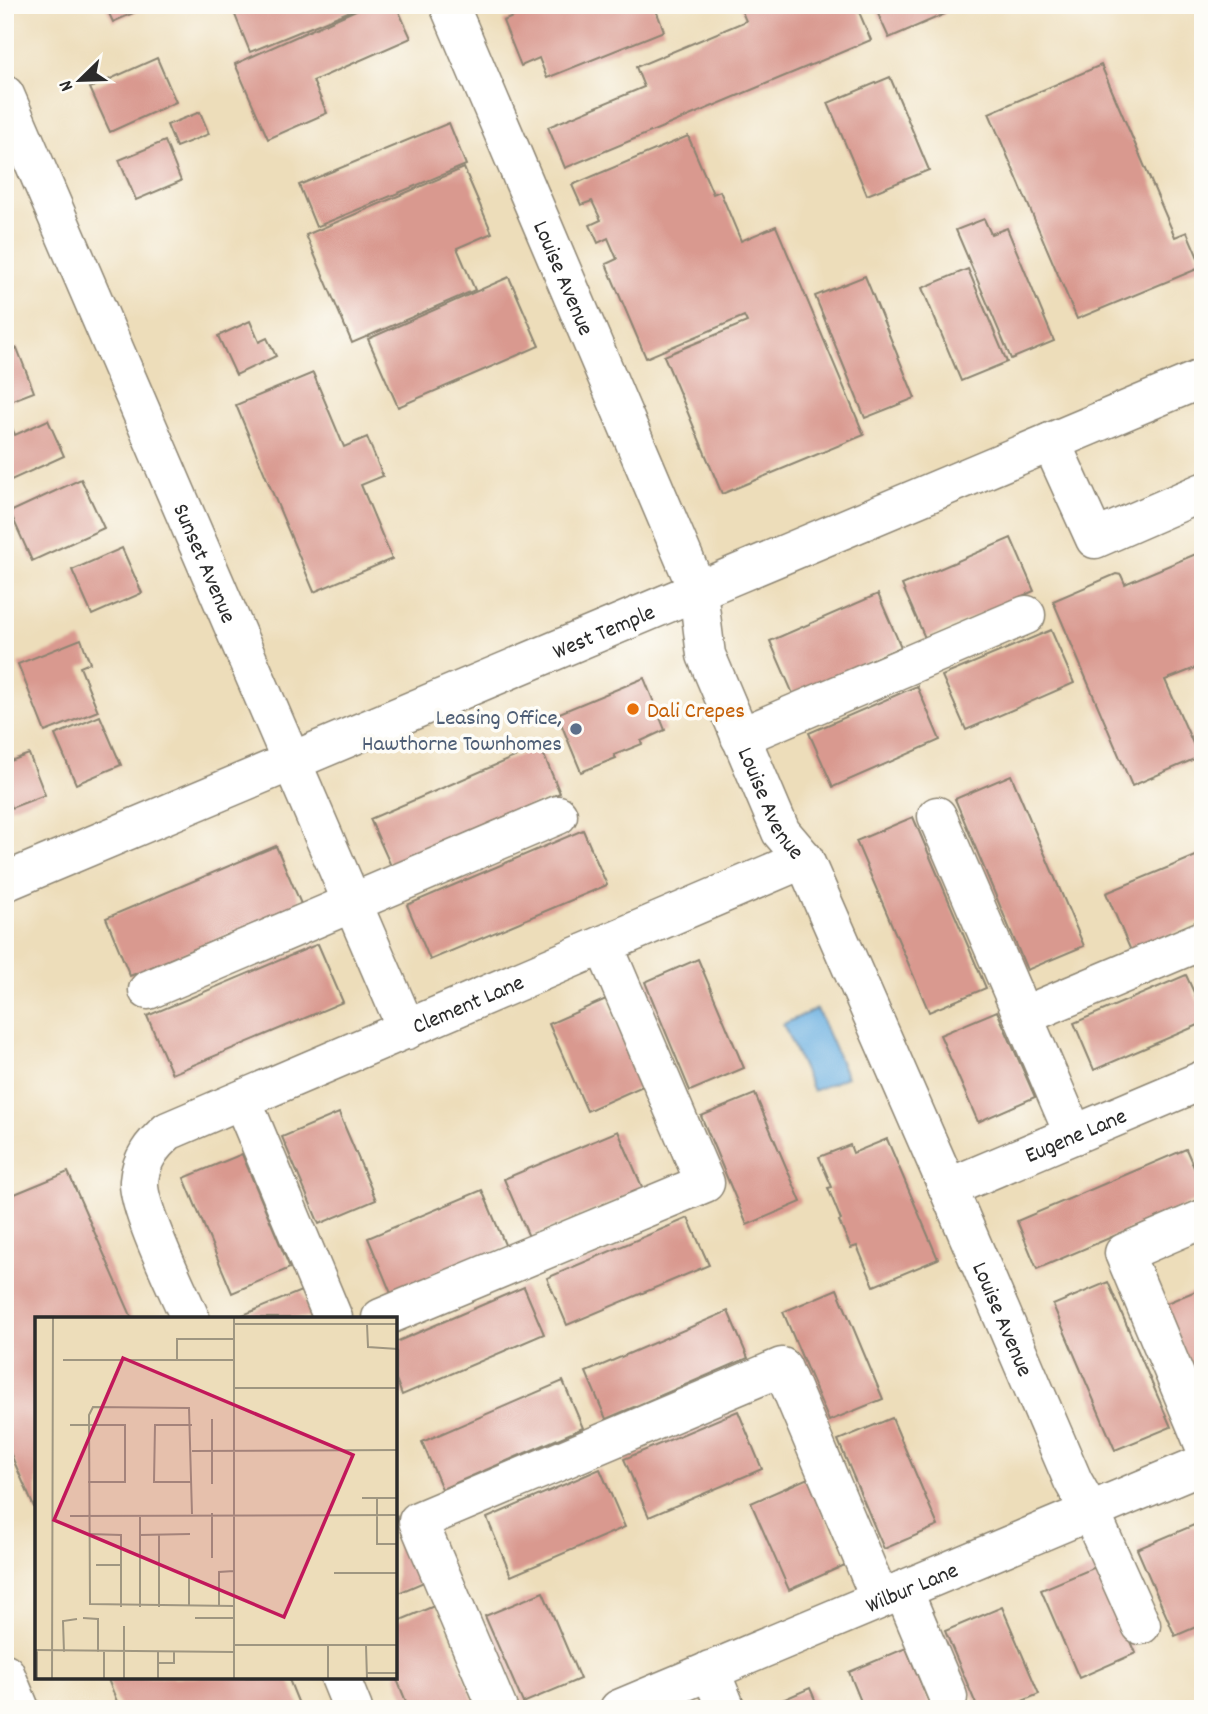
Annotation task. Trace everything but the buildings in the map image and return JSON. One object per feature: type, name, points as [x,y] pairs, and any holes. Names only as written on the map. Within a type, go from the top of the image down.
[{"type":"street","name":"Louise Avenue","points":[[449,5],[698,591],[706,655],[740,737],[781,832],[804,859],[1073,1481],[1090,1511],[1141,1625]]},
{"type":"street","name":"Sunset Avenue","points":[[5,95],[407,1030]]},
{"type":"street","name":"West Temple","points":[[5,882],[1203,378]]},
{"type":"street","points":[[1051,442],[1096,538],[1203,492]]},
{"type":"street","points":[[740,737],[1026,615]]},
{"type":"street","points":[[148,990],[558,815]]},
{"type":"street","points":[[937,816],[1074,1135]]},
{"type":"street","name":"Clement Lane","points":[[190,1317],[143,1206],[139,1182],[152,1145],[168,1131],[804,859]]},
{"type":"street","points":[[1023,1016],[1203,940]]},
{"type":"street","points":[[384,1317],[705,1183],[604,946]]},
{"type":"street","name":"Eugene Lane","points":[[948,1188],[1203,1080]]},
{"type":"street","points":[[242,1100],[333,1317]]},
{"type":"street","points":[[1203,1219],[1124,1253],[1203,1442]]},
{"type":"street","points":[[498,1709],[418,1521],[782,1367],[892,1595],[948,1697]]},
{"type":"street","name":"Wilbur Lane","points":[[619,1709],[1203,1464]]},
{"type":"street","points":[[710,1670],[726,1709]]},
{"type":"street","points":[[5,1673],[20,1709]]},
{"type":"street","points":[[341,1679],[353,1709]]},
{"type":"water","points":[[817,1009],[847,1077],[813,1091],[783,1024]]},
{"type":"tram line","points":[[1183,1709],[1203,1701]]},
{"type":"place","name":"Dali Crepes","points":[[633,709]]},
{"type":"place","name":"Leasing Office, Hawthorne Townhomes","points":[[576,729]]}]
